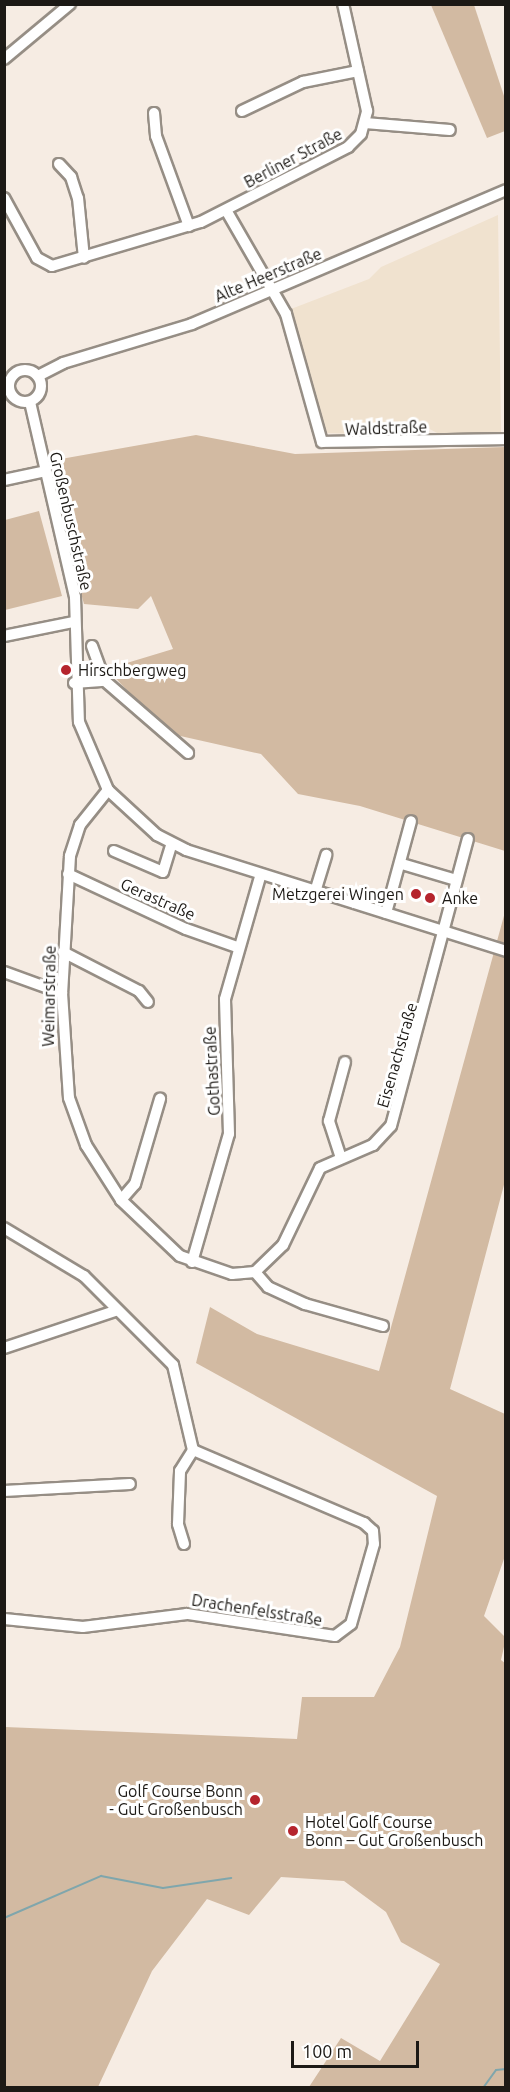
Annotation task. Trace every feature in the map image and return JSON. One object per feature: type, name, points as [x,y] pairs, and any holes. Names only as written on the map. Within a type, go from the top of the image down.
[{"type":"street","points":[[4,59],[70,4]]},
{"type":"street","points":[[343,4],[358,71],[365,123],[450,130]]},
{"type":"street","points":[[242,111],[303,82],[358,71]]},
{"type":"street","points":[[154,113],[156,136],[189,226]]},
{"type":"street","name":"Berliner Straße","points":[[4,198],[39,261],[54,265],[189,226],[226,210],[348,147],[365,123]]},
{"type":"street","points":[[58,164],[72,177],[78,198],[84,258]]},
{"type":"street","name":"Alte Heerstraße","points":[[38,376],[63,363],[192,324],[506,190]]},
{"type":"street","points":[[226,210],[273,289]]},
{"type":"street","name":"Waldstraße","points":[[273,289],[286,314],[322,442],[506,439]]},
{"type":"street","points":[[23,370],[38,376],[41,392],[30,402],[16,400],[7,385],[23,370]]},
{"type":"street","name":"Großenbuschstraße","points":[[30,402],[43,472],[75,597],[74,683],[79,722],[108,790],[172,843],[260,877],[506,951]]},
{"type":"street","points":[[4,480],[43,472]]},
{"type":"street","points":[[4,636],[73,622]]},
{"type":"street","points":[[92,646],[105,681],[188,753]]},
{"type":"street","points":[[74,683],[105,681]]},
{"type":"street","name":"Weimarstraße","points":[[108,790],[80,825],[68,874],[63,952],[62,1043],[74,1117],[100,1172],[121,1200],[167,1246],[192,1262],[232,1274],[255,1272]]},
{"type":"street","points":[[386,914],[402,864],[411,821]]},
{"type":"street","points":[[444,932],[468,839]]},
{"type":"street","points":[[114,851],[163,872],[172,843]]},
{"type":"street","points":[[315,892],[326,855]]},
{"type":"street","points":[[402,864],[456,880]]},
{"type":"street","name":"Gerastraße","points":[[68,874],[186,929],[237,947]]},
{"type":"street","name":"Gothastraße","points":[[192,1262],[229,1134],[225,999],[237,947],[260,877]]},
{"type":"street","name":"Eisenachstraße","points":[[255,1272],[283,1245],[313,1177],[340,1155],[365,1149],[391,1126],[444,932]]},
{"type":"street","points":[[63,952],[139,991],[148,1002]]},
{"type":"street","points":[[4,972],[62,993]]},
{"type":"street","points":[[340,1155],[329,1121],[345,1062]]},
{"type":"street","points":[[121,1200],[135,1184],[160,1099]]},
{"type":"street","points":[[4,1228],[69,1264],[173,1365],[193,1450],[180,1470],[178,1524],[184,1545]]},
{"type":"street","points":[[255,1272],[268,1287],[306,1304],[383,1326]]},
{"type":"street","points":[[4,1348],[115,1311]]},
{"type":"street","name":"Drachenfelsstraße","points":[[4,1618],[83,1626],[187,1614],[293,1634],[345,1632],[374,1544],[373,1531],[193,1450]]},
{"type":"street","points":[[4,1491],[130,1484]]},
{"type":"shaded area","points":[[431,5],[474,5],[505,99],[505,131],[487,138]]},
{"type":"shaded area","points":[[498,215],[501,432],[441,435],[418,423],[406,436],[326,433],[291,309],[369,279],[381,267]]},
{"type":"shaded area","points":[[196,435],[295,454],[505,447],[505,851],[360,806],[298,794],[261,754],[167,733],[107,669],[173,649],[151,596],[138,609],[84,604],[44,462]]},
{"type":"shaded area","points":[[39,511],[62,596],[5,610],[5,520]]},
{"type":"shaded area","points":[[505,912],[505,1181],[450,1389],[505,1414],[505,1556],[484,1616],[506,1638],[501,1660],[506,1664],[505,2087],[309,2087],[341,2038],[380,2061],[440,1964],[401,1942],[386,1912],[344,1881],[281,1877],[249,1915],[207,1899],[152,1971],[98,2087],[5,2088],[5,1727],[297,1739],[302,1697],[374,1697],[400,1647],[437,1496],[196,1363],[210,1307],[257,1334],[379,1371]]},
{"type":"waterway","points":[[4,1918],[101,1876],[163,1888],[231,1878]]},
{"type":"waterway","points":[[483,2088],[496,2070],[506,2069]]},
{"type":"place","name":"Hirschbergweg","points":[[66,670]]},
{"type":"place","name":"Metzgerei Wingen","points":[[416,894]]},
{"type":"place","name":"Anke","points":[[430,898]]},
{"type":"place","name":"Golf Course Bonn - Gut Großenbusch","points":[[255,1800]]},
{"type":"place","name":"Hotel Golf Course Bonn – Gut Großenbusch","points":[[293,1831]]}]
